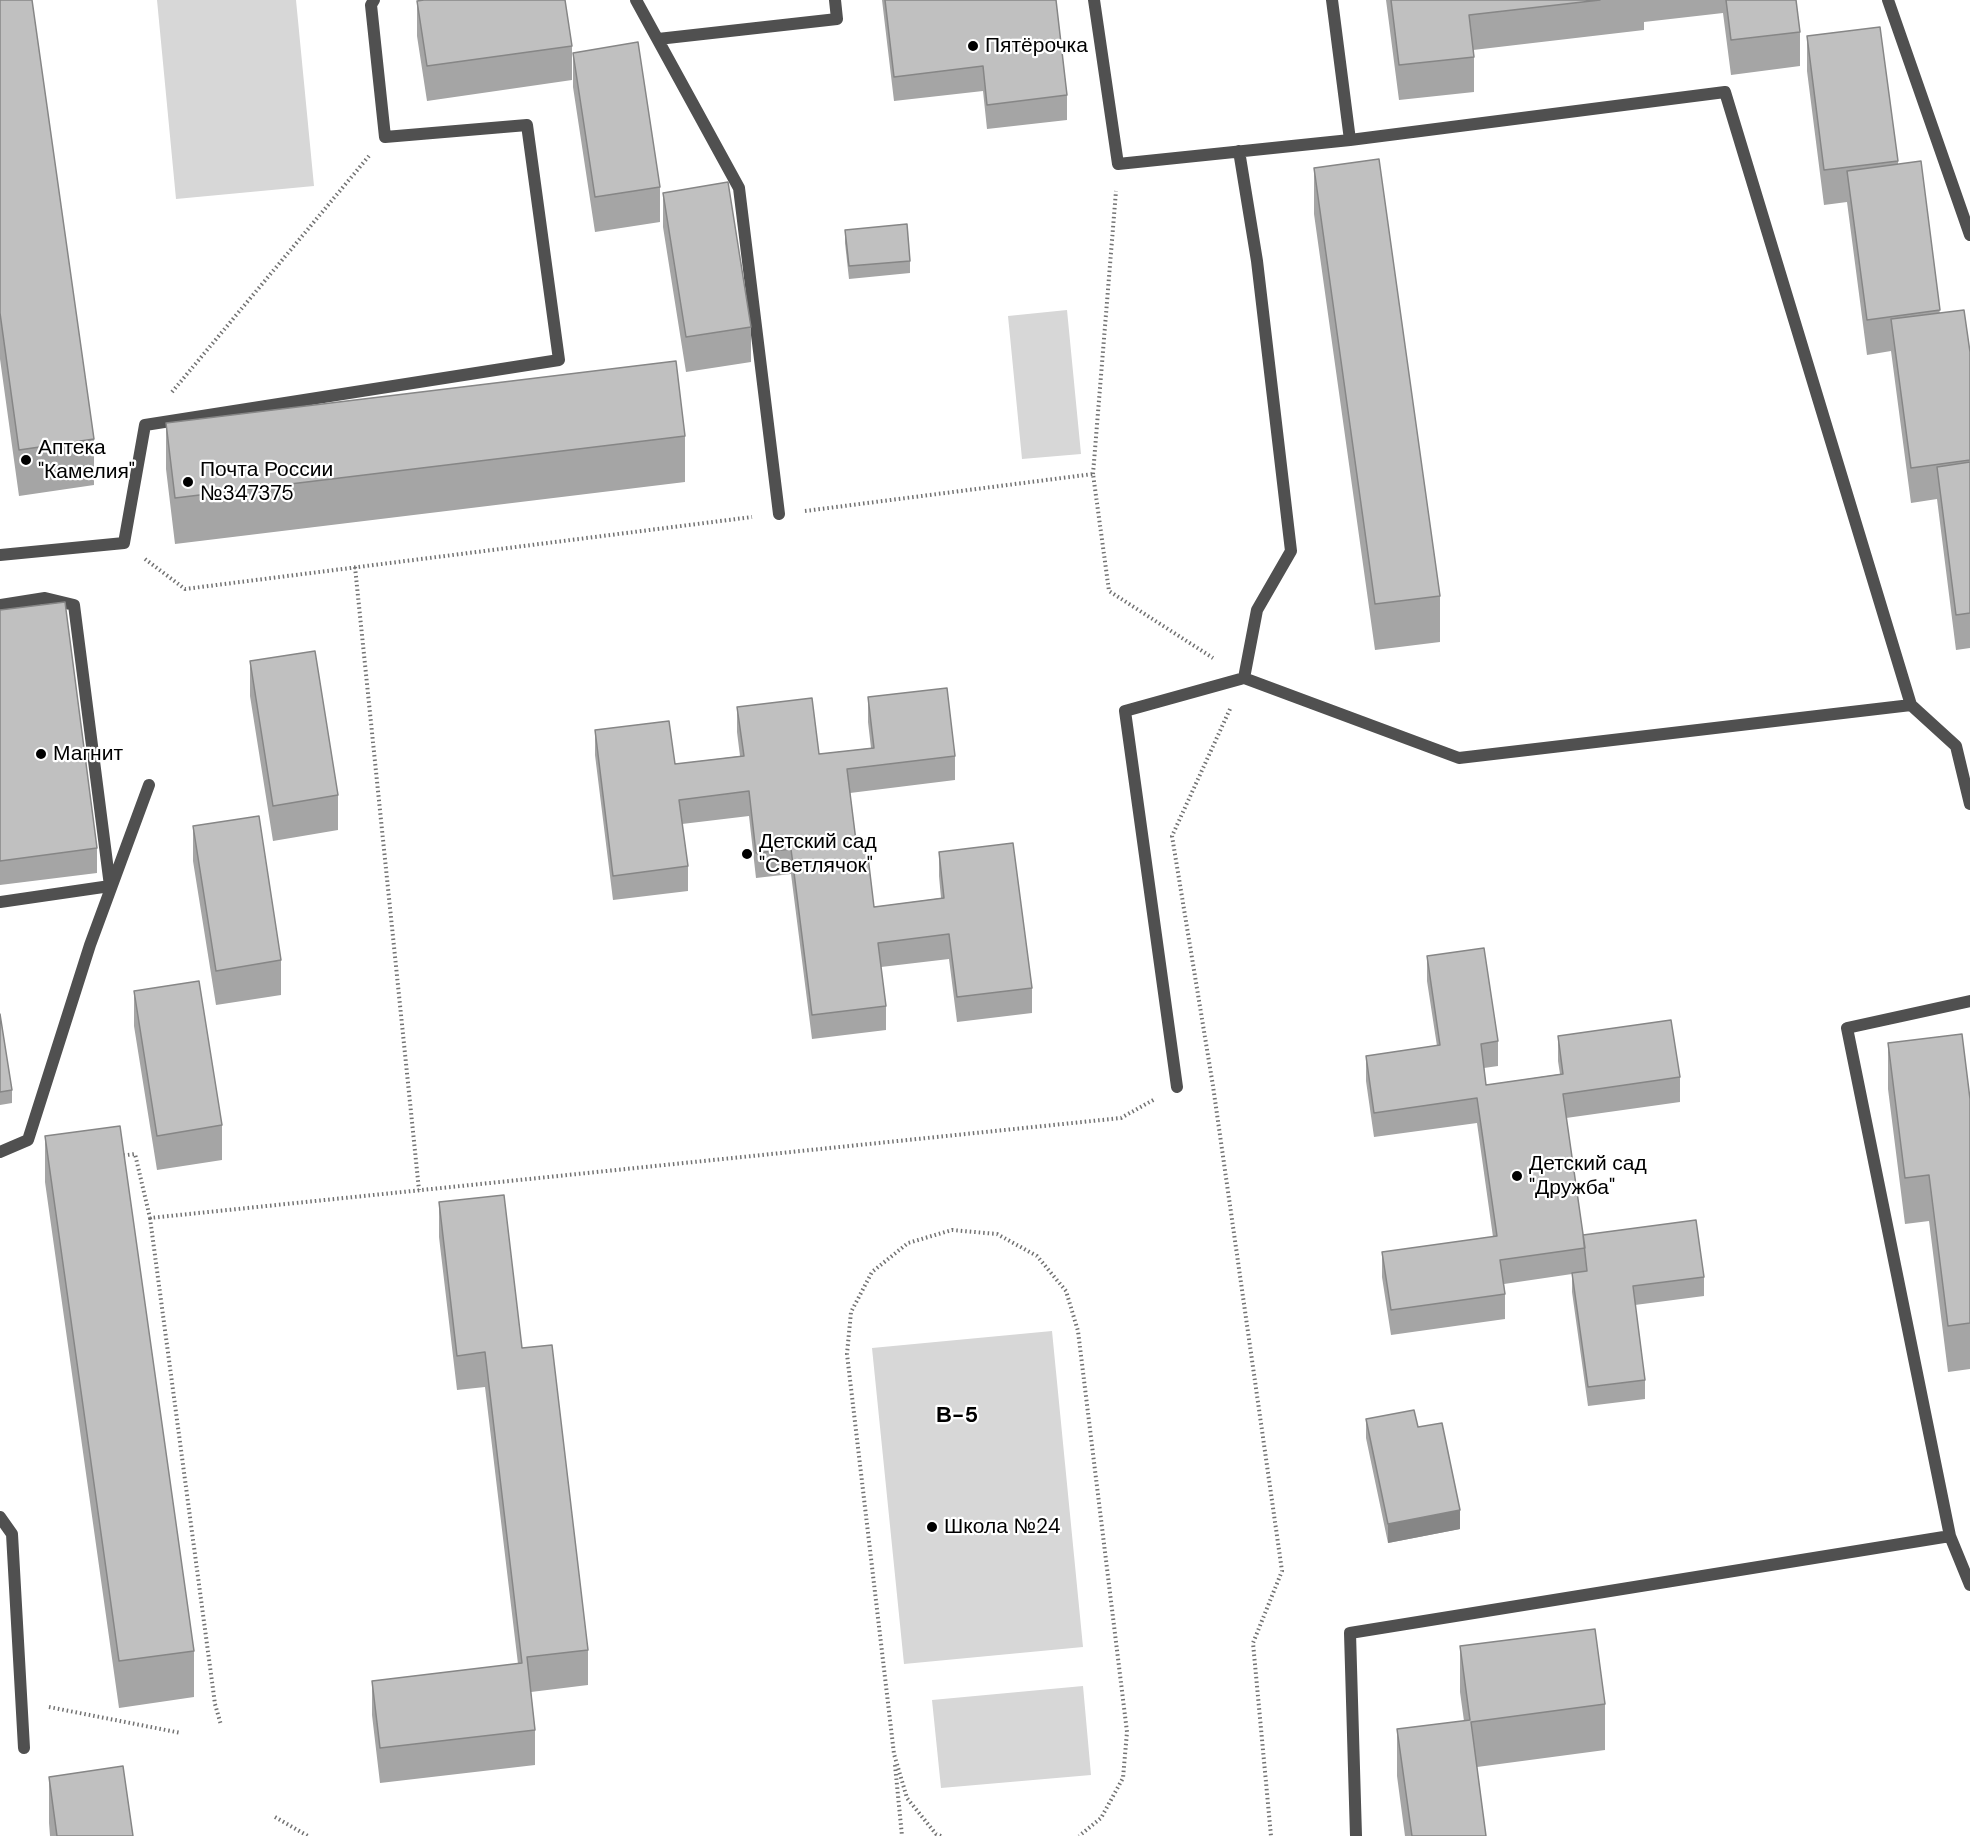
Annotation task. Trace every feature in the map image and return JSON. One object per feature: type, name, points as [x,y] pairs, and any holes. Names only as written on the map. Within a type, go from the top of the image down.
[{"type":"lane","points":[[0,555],[124,543],[145,425],[559,360],[527,125],[385,137],[371,5],[374,0]]},
{"type":"lane","points":[[636,0],[739,188],[779,514]]},
{"type":"lane","points":[[658,39],[837,19],[835,0]]},
{"type":"lane","points":[[1094,0],[1118,164],[1350,140],[1725,92],[1911,705],[1956,746],[1970,804]]},
{"type":"lane","points":[[1332,0],[1350,140]]},
{"type":"lane","points":[[1888,0],[1970,235]]},
{"type":"lane","points":[[1239,152],[1257,261],[1291,551],[1257,610],[1244,678]]},
{"type":"lane","points":[[0,605],[45,598],[74,605],[110,886]]},
{"type":"lane","points":[[1176,1087],[1125,711],[1244,678],[1459,758],[1911,705]]},
{"type":"lane","points":[[0,1152],[28,1140],[110,886],[149,785]]},
{"type":"lane","points":[[0,902],[110,886]]},
{"type":"lane","points":[[1970,1001],[1847,1028],[1950,1536],[1970,1585]]},
{"type":"lane","points":[[0,1517],[12,1534],[24,1748]]},
{"type":"lane","points":[[1356,1836],[1350,1634],[1950,1536]]},
{"type":"path","points":[[145,425],[385,137]]},
{"type":"path","points":[[1118,164],[1093,474],[1109,591],[1244,678],[1172,836],[1213,1086],[1282,1571],[1253,1643],[1271,1836]]},
{"type":"path","points":[[124,543],[185,589],[1093,474]]},
{"type":"path","points":[[355,567],[419,1190]]},
{"type":"path","points":[[150,1218],[1121,1118],[1176,1087],[1213,1086]]},
{"type":"path","points":[[112,1156],[135,1154],[150,1218],[214,1704],[221,1725]]},
{"type":"path","points":[[902,1836],[847,1354],[851,1312],[872,1272],[908,1243],[952,1230],[997,1234],[1037,1256],[1066,1291],[1078,1331],[1127,1732],[1123,1778],[1101,1818],[1079,1836]]},
{"type":"path","points":[[21,1702],[181,1733]]},
{"type":"path","points":[[894,1754],[908,1798],[940,1836]]},
{"type":"path","points":[[275,1817],[308,1836]]},
{"type":"shaded area","points":[[157,0],[296,0],[314,186],[176,199]]},
{"type":"shaded area","points":[[1067,310],[1081,454],[1022,459],[1008,316]]},
{"type":"shaded area","points":[[1052,1331],[1083,1647],[904,1664],[872,1348]]},
{"type":"shaded area","points":[[1083,1686],[1091,1775],[941,1788],[932,1700]]},
{"type":"building","points":[[0,0],[32,0],[94,439],[19,450],[0,313]]},
{"type":"building","points":[[565,0],[572,46],[427,66],[417,1]]},
{"type":"building","name":"Пятёрочка","points":[[885,0],[1056,0],[1067,95],[987,105],[983,66],[894,77]]},
{"type":"building","points":[[1391,0],[1600,0],[1469,15],[1474,57],[1399,65]]},
{"type":"building","points":[[1726,0],[1796,0],[1800,32],[1731,40]]},
{"type":"building","points":[[1880,27],[1898,161],[1824,170],[1807,36]]},
{"type":"building","points":[[638,42],[660,187],[595,197],[573,53]]},
{"type":"building","points":[[1379,159],[1440,596],[1375,604],[1314,168]]},
{"type":"building","points":[[1921,161],[1940,310],[1867,320],[1847,171]]},
{"type":"building","points":[[728,182],[751,327],[686,337],[663,193]]},
{"type":"building","points":[[907,224],[910,261],[849,266],[845,230]]},
{"type":"building","points":[[1964,310],[1970,352],[1970,460],[1911,468],[1891,319]]},
{"type":"building","points":[[676,361],[685,436],[175,498],[166,423]]},
{"type":"building","points":[[1970,462],[1970,613],[1956,615],[1937,467]]},
{"type":"building","name":"Магнит","points":[[65,602],[97,848],[0,861],[0,610]]},
{"type":"building","points":[[315,651],[338,795],[273,806],[250,661]]},
{"type":"building","points":[[947,688],[955,756],[847,769],[856,841],[866,840],[874,907],[944,898],[939,852],[1013,843],[1032,988],[957,997],[949,934],[878,943],[886,1006],[812,1015],[791,849],[756,853],[749,791],[679,800],[688,866],[613,876],[595,730],[669,721],[675,764],[744,756],[737,707],[812,698],[819,754],[874,748],[868,697]]},
{"type":"building","points":[[259,816],[281,960],[216,971],[193,826]]},
{"type":"building","points":[[1484,948],[1498,1041],[1481,1044],[1486,1085],[1563,1074],[1558,1036],[1671,1020],[1680,1077],[1563,1094],[1585,1248],[1500,1260],[1505,1294],[1391,1310],[1382,1252],[1497,1236],[1477,1098],[1374,1113],[1366,1056],[1440,1045],[1427,956]]},
{"type":"building","points":[[199,981],[222,1125],[157,1136],[134,991]]},
{"type":"building","points":[[0,1014],[12,1090],[0,1092]]},
{"type":"building","points":[[1962,1034],[1970,1099],[1970,1323],[1948,1326],[1929,1175],[1905,1178],[1888,1043]]},
{"type":"building","points":[[120,1126],[194,1651],[119,1661],[45,1136]]},
{"type":"building","points":[[504,1195],[522,1348],[552,1345],[588,1650],[527,1657],[535,1730],[380,1748],[372,1681],[522,1663],[485,1352],[457,1356],[439,1202]]},
{"type":"building","points":[[1696,1220],[1704,1277],[1633,1286],[1645,1380],[1588,1387],[1572,1273],[1587,1271],[1583,1235]]},
{"type":"building","points":[[1414,1410],[1418,1427],[1442,1423],[1460,1510],[1388,1524],[1366,1419]]},
{"type":"building","points":[[1595,1629],[1605,1704],[1471,1722],[1486,1836],[1412,1836],[1397,1729],[1470,1720],[1460,1646]]},
{"type":"building","points":[[123,1766],[133,1836],[57,1836],[49,1777]]},
{"type":"place","name":"Пятёрочка","points":[[973,46]]},
{"type":"place","name":"Аптека \"Камелия\"","points":[[26,460]]},
{"type":"place","name":"Почта России №347375","points":[[188,482]]},
{"type":"place","name":"Магнит","points":[[41,754]]},
{"type":"place","name":"Детский сад \"Светлячок\"","points":[[747,854]]},
{"type":"place","name":"Детский сад \"Дружба\"","points":[[1517,1176]]},
{"type":"place","name":"Школа №24","points":[[932,1527]]},
{"type":"district","name":"В-5","points":[[957,1416]]}]
